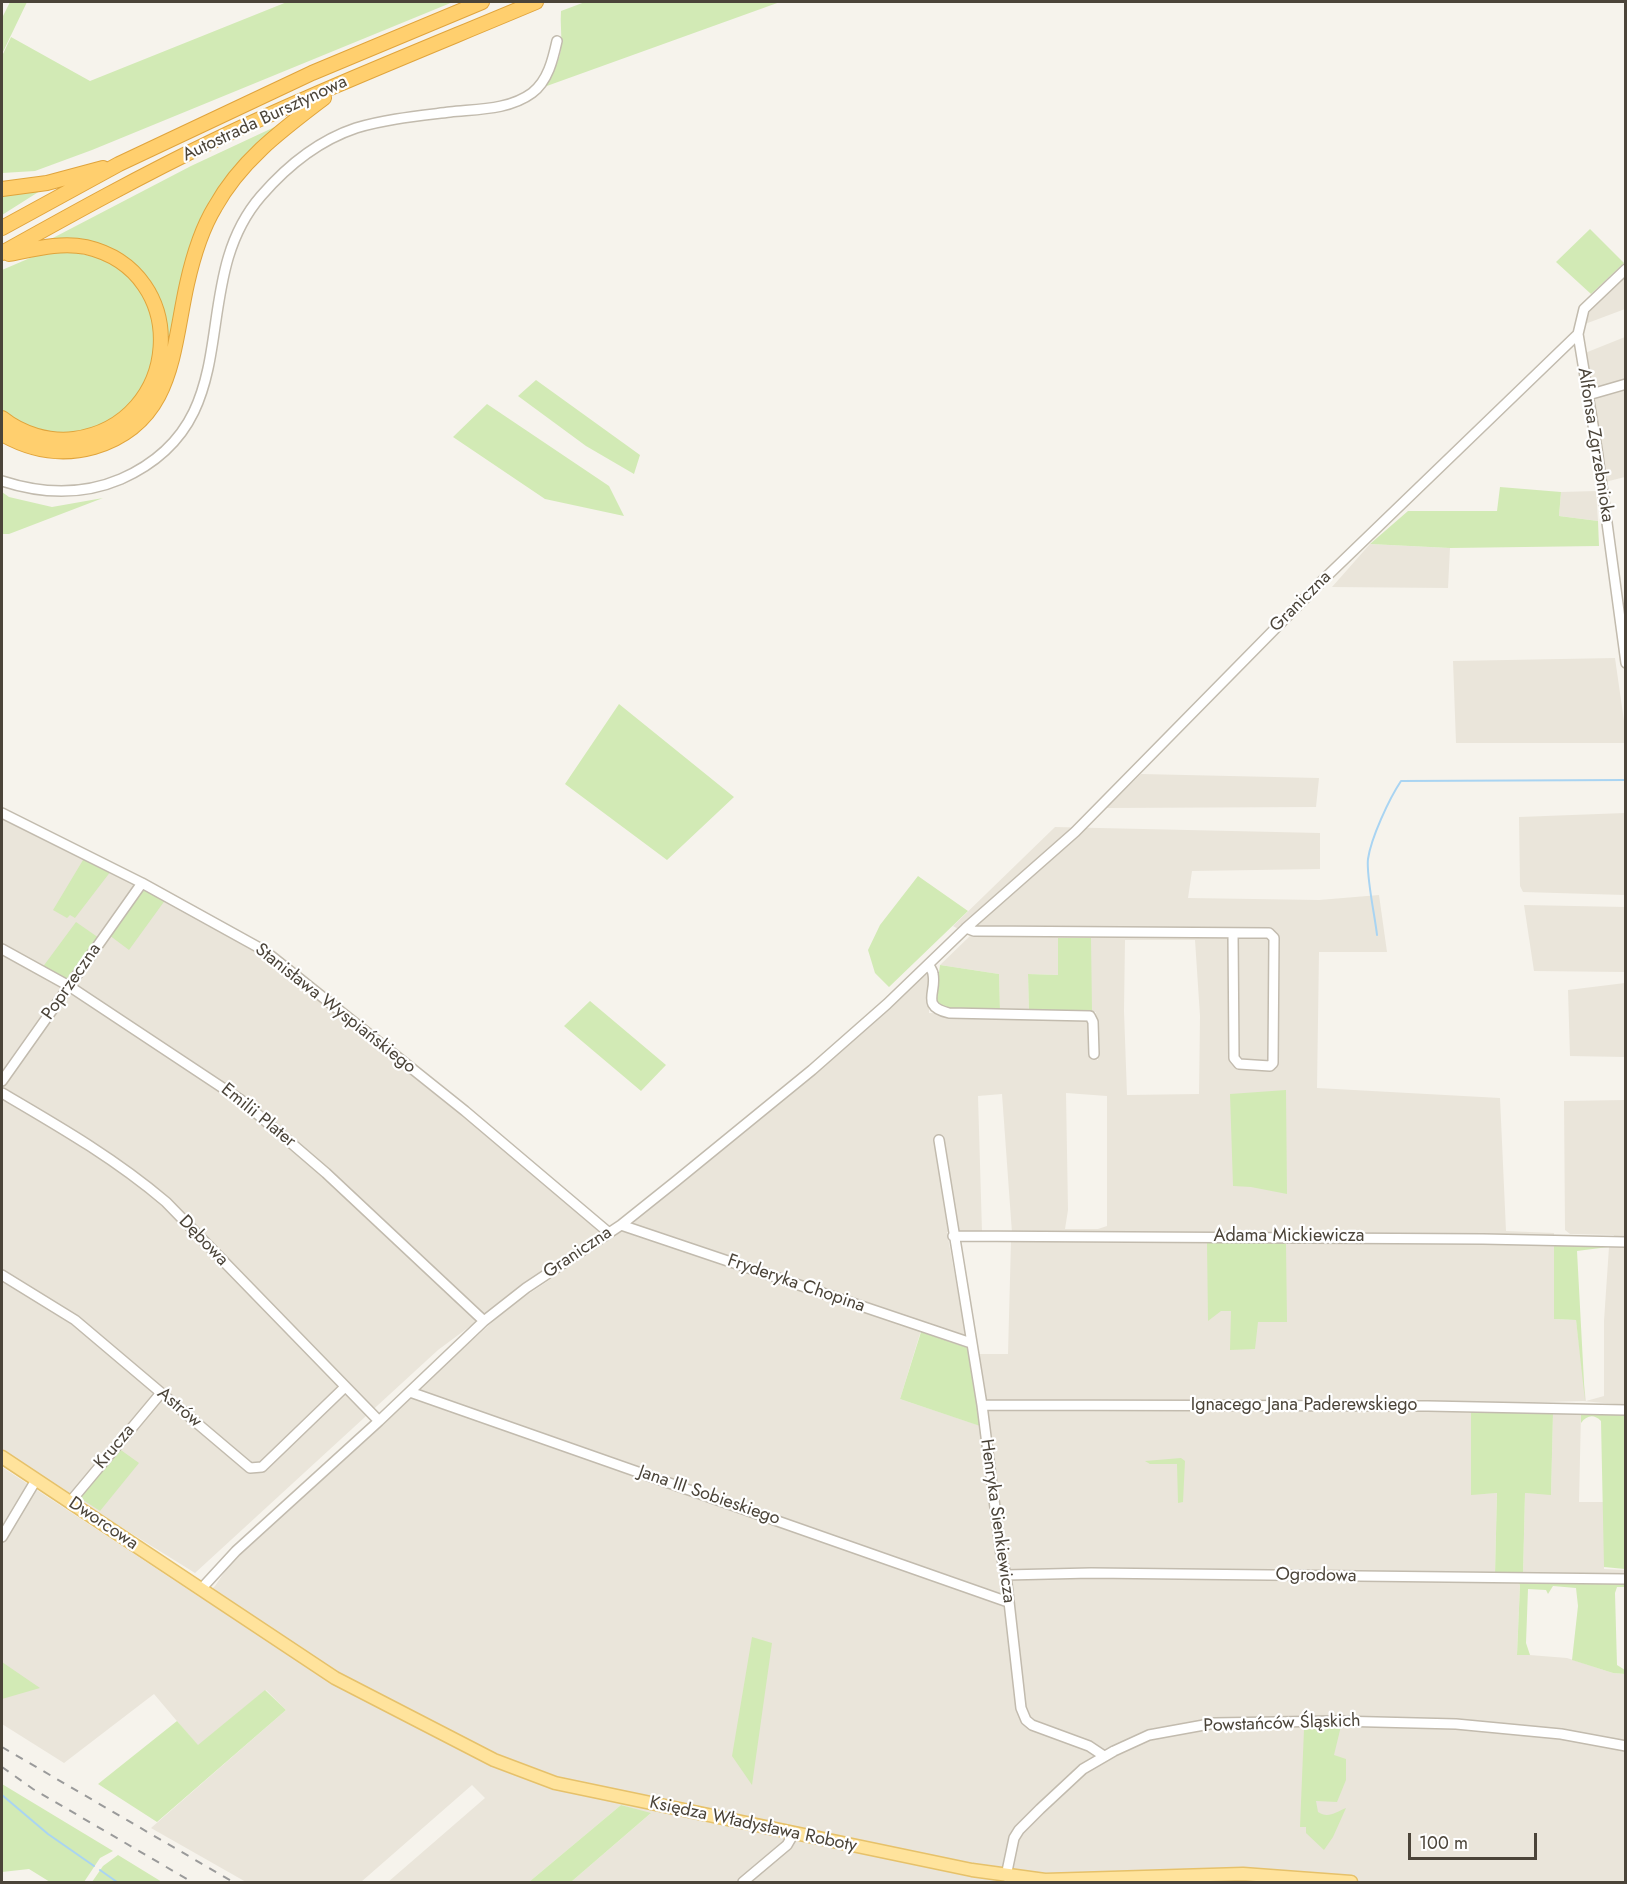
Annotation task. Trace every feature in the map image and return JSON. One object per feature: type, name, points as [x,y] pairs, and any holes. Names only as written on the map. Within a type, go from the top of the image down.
[{"type":"highway","name":"Autostrada Bursztynowa","points":[[2,228],[119,164],[312,72],[482,2]]},
{"type":"highway","name":"Autostrada Bursztynowa","points":[[2,254],[83,208],[215,140],[344,82],[536,2]]},
{"type":"highway","points":[[2,434],[34,448],[70,451],[88,449],[114,439],[143,417],[159,396],[168,375],[194,254],[214,207],[237,174],[261,148],[344,82]]},
{"type":"highway","points":[[2,189],[47,183],[119,164]]},
{"type":"highway","points":[[2,254],[62,245],[86,247],[116,260],[139,280],[154,305],[160,324],[162,348],[159,364],[148,391],[127,416],[108,429],[84,437],[52,439],[28,433],[2,418]]},
{"type":"main road","name":"Dworcowa","points":[[2,1457],[202,1590]]},
{"type":"main road","name":"Księdza Władysława Roboty","points":[[202,1590],[335,1678],[494,1760],[555,1783],[794,1833],[992,1878],[1006,1876],[1045,1881],[1243,1874],[1351,1882]]},
{"type":"street","points":[[2,481],[32,490],[77,491],[106,485],[134,473],[154,460],[186,426],[198,405],[213,352],[220,292],[231,250],[248,214],[279,176],[316,146],[355,129],[399,118],[499,107],[517,102],[534,92],[544,80],[552,62],[557,41]]},
{"type":"street","name":"Graniczna","points":[[202,1590],[236,1551],[484,1322],[526,1288],[621,1225],[812,1070],[929,965],[966,928],[1075,832],[1325,578],[1578,334],[1584,309],[1626,269]]},
{"type":"street","name":"Alfonsa Zgrzebnioka","points":[[1578,334],[1597,449],[1626,663]]},
{"type":"street","points":[[1588,394],[1626,384]]},
{"type":"street","name":"Stanisława Wyspiańskiego","points":[[2,813],[142,883],[265,951],[465,1112],[608,1232]]},
{"type":"street","name":"Poprzeczna","points":[[2,1081],[142,883]]},
{"type":"street","points":[[966,928],[974,931],[1269,933],[1274,939],[1273,1063],[1269,1066],[1239,1064],[1234,1058],[1233,933]]},
{"type":"street","name":"Emilii Plater","points":[[2,949],[69,987],[214,1081],[259,1114],[326,1173],[484,1322]]},
{"type":"street","points":[[929,965],[933,975],[932,1002],[934,1007],[940,1011],[1090,1016],[1093,1022],[1094,1054]]},
{"type":"street","name":"Dębowa","points":[[2,1093],[98,1150],[136,1177],[174,1211],[379,1421]]},
{"type":"street","name":"Henryka Sienkiewicza","points":[[939,1140],[982,1405],[1001,1555],[1006,1575],[1021,1708],[1026,1720],[1037,1728],[1089,1746],[1104,1756]]},
{"type":"street","name":"Fryderyka Chopina","points":[[621,1225],[971,1343]]},
{"type":"street","name":"Adama Mickiewicza","points":[[953,1236],[1413,1238],[1626,1242]]},
{"type":"street","name":"Astrów","points":[[2,1275],[75,1320],[250,1468],[262,1467],[345,1387]]},
{"type":"street","name":"Jana III Sobieskiego","points":[[410,1392],[1008,1602]]},
{"type":"street","name":"Krucza","points":[[70,1502],[161,1393]]},
{"type":"street","name":"Ignacego Jana Paderewskiego","points":[[982,1405],[1428,1406],[1626,1410]]},
{"type":"street","points":[[2,1537],[36,1480]]},
{"type":"street","name":"Ogrodowa","points":[[1006,1575],[1091,1573],[1626,1579]]},
{"type":"street","name":"Powstańców Śląskich","points":[[1006,1876],[1014,1838],[1019,1830],[1069,1781],[1104,1756],[1149,1735],[1215,1723],[1336,1721],[1456,1724],[1561,1734],[1626,1746]]},
{"type":"street","points":[[743,1882],[787,1845],[794,1833]]},
{"type":"shaded area","points":[[1625,276],[1625,309],[1585,324],[1590,311]]},
{"type":"shaded area","points":[[1625,337],[1625,380],[1591,390],[1585,353]]},
{"type":"shaded area","points":[[1625,389],[1625,477],[1605,482],[1592,399]]},
{"type":"shaded area","points":[[1596,491],[1598,521],[1559,516],[1561,492]]},
{"type":"shaded area","points":[[1370,544],[1450,548],[1448,588],[1332,587]]},
{"type":"shaded area","points":[[1615,658],[1625,743],[1456,743],[1453,661]]},
{"type":"shaded area","points":[[1141,774],[1319,778],[1316,807],[1106,808]]},
{"type":"shaded area","points":[[2,810],[267,949],[608,1229],[577,1247],[438,1350],[195,1573],[2,1453]]},
{"type":"shaded area","points":[[1625,813],[1625,895],[1523,892],[1520,886],[1519,817]]},
{"type":"shaded area","points":[[1055,827],[1320,833],[1320,869],[1192,871],[1188,898],[1319,900],[1379,895],[1387,952],[1319,952],[1317,1088],[1500,1098],[1506,1231],[1554,1233],[1554,1319],[1576,1320],[1586,1401],[1604,1396],[1604,1321],[1609,1247],[1614,1235],[1570,1234],[1565,1230],[1564,1101],[1625,1100],[1625,1405],[1583,1401],[1471,1404],[1471,1494],[1497,1493],[1495,1573],[1518,1582],[1520,1585],[1517,1654],[1567,1658],[1613,1673],[1625,1674],[1625,1882],[571,1882],[650,1814],[621,1805],[529,1882],[388,1882],[485,1798],[472,1785],[361,1882],[246,1882],[151,1828],[286,1710],[266,1690],[198,1746],[154,1694],[64,1763],[2,1724],[2,1467],[201,1598],[215,1586],[236,1555],[509,1307],[587,1255],[638,1217],[932,960],[929,1013],[1088,1018],[1091,1059],[1098,1060],[1096,1012],[1092,1012],[1058,975],[1028,974],[1029,1011],[1000,1014],[999,974],[940,965],[970,936],[953,926]],"holes":[[[1125,940],[1195,940],[1200,1016],[1199,1094],[1127,1095],[1124,1011]],[[1066,1093],[1107,1096],[1107,1226],[1098,1229],[1065,1229],[1068,1210]],[[1002,1094],[1012,1233],[1037,1241],[1011,1241],[1008,1354],[977,1354],[990,1429],[900,1399],[923,1324],[966,1337],[947,1232],[982,1232],[978,1096]]]},
{"type":"shaded area","points":[[1524,905],[1625,907],[1625,972],[1534,971]]},
{"type":"shaded area","points":[[1625,983],[1625,1057],[1570,1056],[1568,990]]},
{"type":"shaded area","points":[[1553,1413],[1581,1413],[1579,1502],[1604,1502],[1604,1569],[1625,1570],[1625,1573],[1523,1575],[1525,1493],[1551,1494]]},
{"type":"green space","points":[[10,2],[27,2],[2,54],[2,18]]},
{"type":"green space","points":[[287,2],[453,2],[92,150],[35,171],[2,173],[2,56],[11,37],[90,81]]},
{"type":"green space","points":[[585,2],[780,2],[544,87],[561,51],[561,11]]},
{"type":"green space","points":[[281,124],[255,147],[233,172],[205,214],[188,260],[167,360],[155,391],[138,417],[114,436],[79,446],[58,447],[38,444],[19,438],[2,427],[2,423],[24,436],[57,445],[100,438],[128,421],[149,398],[163,369],[167,338],[162,308],[146,279],[119,256],[102,248],[78,242],[49,240],[191,166]]},
{"type":"green space","points":[[40,191],[2,215],[2,195]]},
{"type":"green space","points":[[1590,229],[1624,263],[1591,294],[1556,262]]},
{"type":"green space","points":[[69,251],[110,263],[121,270],[138,287],[152,312],[155,362],[138,398],[97,429],[60,435],[32,430],[2,410],[2,270],[37,255]]},
{"type":"green space","points":[[536,380],[640,455],[634,474],[586,446],[518,396]]},
{"type":"green space","points":[[487,404],[609,486],[624,516],[545,499],[453,437]]},
{"type":"green space","points":[[1500,487],[1561,492],[1559,516],[1598,521],[1599,546],[1450,548],[1370,544],[1408,511],[1497,511]]},
{"type":"green space","points":[[2,492],[9,497],[52,507],[103,498],[9,534],[2,534]]},
{"type":"green space","points":[[619,704],[734,797],[667,860],[565,784]]},
{"type":"green space","points":[[86,855],[111,871],[75,918],[70,915],[67,918],[53,910]]},
{"type":"green space","points":[[918,876],[968,911],[889,987],[875,973],[868,950],[880,925]]},
{"type":"green space","points":[[144,886],[166,899],[129,950],[109,935]]},
{"type":"green space","points":[[76,922],[99,938],[69,978],[65,980],[42,968]]},
{"type":"green space","points":[[1058,938],[1091,938],[1092,1012],[1029,1011],[1028,974],[1058,975]]},
{"type":"green space","points":[[940,965],[999,974],[1000,1011],[958,1010],[935,1001]]},
{"type":"green space","points":[[590,1001],[666,1065],[641,1091],[564,1026]]},
{"type":"green space","points":[[1286,1090],[1287,1194],[1233,1186],[1230,1094]]},
{"type":"green space","points":[[1207,1243],[1286,1243],[1287,1322],[1258,1322],[1255,1349],[1230,1350],[1231,1311],[1221,1311],[1208,1321]]},
{"type":"green space","points":[[1554,1243],[1610,1244],[1608,1247],[1577,1251],[1585,1401],[1576,1320],[1554,1319]]},
{"type":"green space","points":[[921,1332],[968,1348],[980,1426],[900,1399]]},
{"type":"green space","points":[[1471,1411],[1553,1413],[1551,1495],[1525,1493],[1523,1575],[1495,1574],[1497,1493],[1471,1495]]},
{"type":"green space","points":[[1581,1413],[1625,1413],[1625,1569],[1604,1567],[1601,1421],[1591,1416],[1581,1423]]},
{"type":"green space","points":[[118,1448],[139,1463],[100,1511],[80,1498]]},
{"type":"green space","points":[[1181,1458],[1185,1461],[1183,1502],[1178,1503],[1177,1464],[1150,1464],[1145,1461]]},
{"type":"green space","points":[[1518,1582],[1625,1583],[1625,1587],[1617,1587],[1615,1593],[1617,1665],[1625,1670],[1625,1674],[1613,1673],[1572,1660],[1578,1606],[1576,1588],[1553,1586],[1548,1594],[1546,1590],[1528,1589],[1526,1643],[1530,1655],[1517,1655],[1520,1585]]},
{"type":"green space","points":[[752,1637],[772,1643],[752,1785],[732,1756]]},
{"type":"green space","points":[[2,1662],[40,1688],[2,1699]]},
{"type":"green space","points":[[265,1690],[286,1710],[157,1822],[98,1784],[177,1721],[198,1745]]},
{"type":"green space","points":[[1307,1726],[1341,1726],[1334,1755],[1346,1759],[1346,1780],[1337,1802],[1316,1801],[1318,1812],[1325,1815],[1346,1808],[1333,1837],[1324,1850],[1306,1833],[1306,1827],[1300,1827],[1304,1729]]},
{"type":"green space","points":[[2,1784],[113,1851],[100,1858],[84,1882],[50,1882],[29,1869],[2,1872]]},
{"type":"green space","points":[[621,1805],[651,1813],[571,1882],[529,1882]]},
{"type":"green space","points":[[118,1855],[162,1882],[92,1882],[103,1866]]},
{"type":"waterway","points":[[1377,935],[1369,886],[1368,859],[1381,819],[1401,781],[1626,780]]},
{"type":"waterway","points":[[2,1795],[48,1834],[94,1866]]},
{"type":"waterway","points":[[100,1870],[117,1882]]},
{"type":"railway","points":[[2,1747],[233,1882]]},
{"type":"railway","points":[[2,1767],[33,1789],[192,1882]]}]
